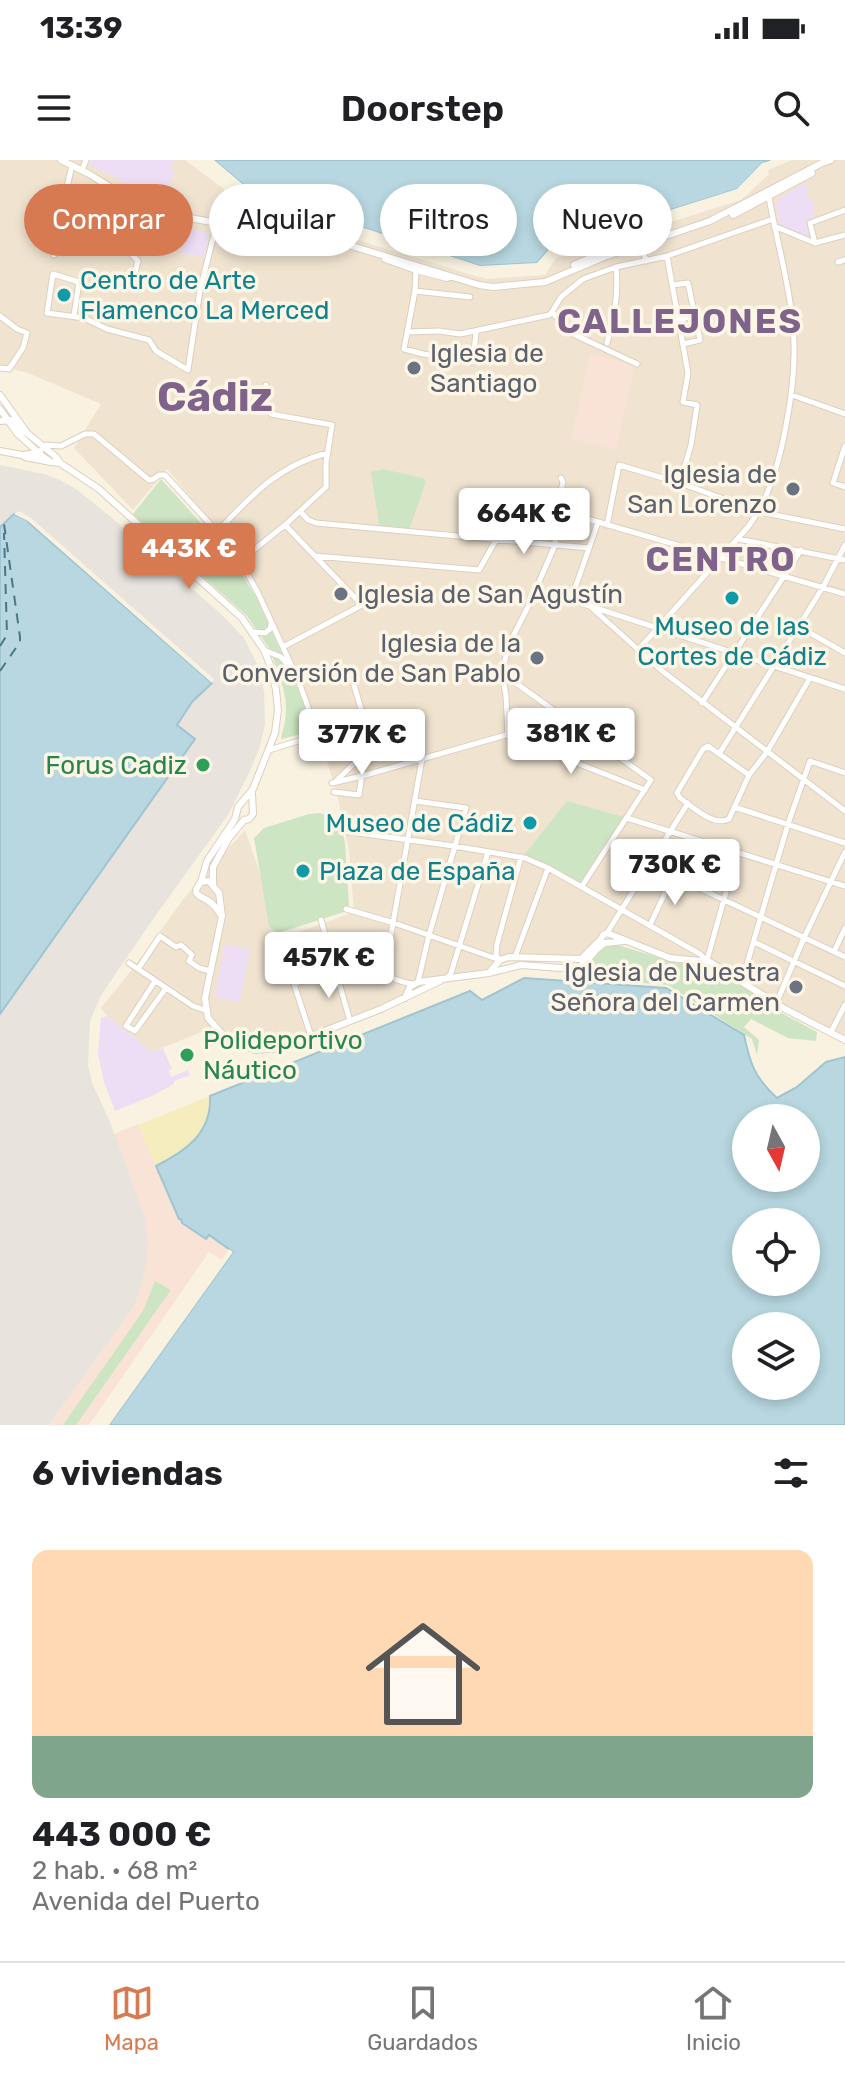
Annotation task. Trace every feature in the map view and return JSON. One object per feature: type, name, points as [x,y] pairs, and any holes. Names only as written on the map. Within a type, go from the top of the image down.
[{"type":"street","points":[[61,160],[105,184]]},
{"type":"street","points":[[82,170],[86,160]]},
{"type":"street","points":[[710,221],[831,160]]},
{"type":"street","points":[[672,233],[735,214],[831,160]]},
{"type":"street","points":[[68,184],[72,165]]},
{"type":"street","points":[[638,650],[760,512],[776,473],[792,395],[794,343],[769,197],[789,180]]},
{"type":"street","points":[[815,243],[810,223],[845,210]]},
{"type":"street","points":[[672,254],[773,222],[815,243],[845,235]]},
{"type":"street","points":[[364,250],[414,267],[493,287],[545,282],[616,256]]},
{"type":"street","points":[[74,316],[79,282],[53,274],[47,313],[84,318],[107,329],[149,340],[156,351],[188,370],[200,290],[209,255]]},
{"type":"street","points":[[132,283],[138,261],[133,256]]},
{"type":"street","points":[[558,276],[571,266],[594,256]]},
{"type":"street","points":[[644,256],[646,261]]},
{"type":"street","points":[[407,332],[460,334],[549,315],[561,297],[583,279],[616,267],[667,256],[688,373],[683,402],[697,405],[691,445],[680,483]]},
{"type":"street","points":[[414,267],[455,278]]},
{"type":"street","points":[[414,267],[415,291],[404,349],[473,362],[476,332]]},
{"type":"street","points":[[607,343],[618,282],[616,267]]},
{"type":"street","points":[[673,285],[688,283],[700,340],[683,344]]},
{"type":"street","points":[[415,291],[470,297]]},
{"type":"street","points":[[552,312],[571,333],[637,364]]},
{"type":"street","points":[[679,320],[695,315]]},
{"type":"street","points":[[0,316],[27,333],[23,348],[9,369],[0,368]]},
{"type":"street","points":[[240,561],[326,487],[332,425],[271,414],[266,385]]},
{"type":"street","points":[[0,395],[51,462]]},
{"type":"street","points":[[792,395],[845,414]]},
{"type":"street","points":[[0,409],[4,421],[99,489],[242,618],[264,650],[275,680],[276,727],[253,789],[207,861],[201,882],[197,885],[197,893],[218,910],[221,921]]},
{"type":"street","points":[[4,421],[13,422],[27,433]]},
{"type":"street","points":[[22,455],[41,450],[46,445],[61,446],[91,433],[149,480],[165,475],[217,532],[240,561],[272,623],[299,682],[318,735],[269,750]]},
{"type":"street","points":[[845,446],[833,483],[845,487]]},
{"type":"street","points":[[0,451],[60,463]]},
{"type":"street","points":[[217,532],[264,484],[295,465],[328,453]]},
{"type":"street","points":[[607,525],[619,465],[760,512],[845,529]]},
{"type":"street","points":[[508,736],[502,673],[509,644],[555,545],[557,510],[563,486],[561,478]]},
{"type":"street","points":[[557,510],[845,594]]},
{"type":"street","points":[[300,511],[316,523],[590,548]]},
{"type":"street","points":[[598,522],[571,600],[603,614],[658,628],[845,689]]},
{"type":"street","points":[[283,647],[362,605],[285,525]]},
{"type":"street","points":[[738,539],[842,559]]},
{"type":"street","points":[[314,556],[479,570],[496,540]]},
{"type":"street","points":[[719,754],[842,559],[845,545]]},
{"type":"street","points":[[702,703],[801,550]]},
{"type":"street","points":[[603,614],[638,650],[702,703],[845,811]]},
{"type":"street","points":[[253,632],[265,633],[272,623]]},
{"type":"street","points":[[798,626],[845,653]]},
{"type":"street","points":[[264,650],[281,657],[294,673]]},
{"type":"street","points":[[299,682],[349,668],[372,746],[341,778],[332,783],[504,735],[645,790]]},
{"type":"street","points":[[502,673],[651,780],[582,886]]},
{"type":"street","points":[[749,775],[706,747],[677,793],[715,822],[729,819],[749,775],[767,752],[810,678]]},
{"type":"street","points":[[334,792],[359,795],[365,753]]},
{"type":"street","points":[[384,974],[422,759]]},
{"type":"street","points":[[742,981],[788,824],[810,761],[845,773]]},
{"type":"street","points":[[206,899],[211,897],[214,887],[213,867],[217,855],[234,830],[252,816],[253,789]]},
{"type":"street","points":[[405,998],[407,991],[416,983],[466,808],[415,801]]},
{"type":"street","points":[[311,1036],[294,984],[366,960],[396,981],[416,983],[489,973],[521,965],[575,969],[585,963],[606,938],[688,803]]},
{"type":"street","points":[[241,804],[252,807]]},
{"type":"street","points":[[734,807],[845,843]]},
{"type":"street","points":[[237,812],[239,818],[244,820]]},
{"type":"street","points":[[627,818],[845,886]]},
{"type":"street","points":[[343,831],[523,858],[548,868],[700,954],[776,1004],[845,1040]]},
{"type":"street","points":[[256,1048],[281,1048],[405,998],[450,976],[488,852]]},
{"type":"street","points":[[776,1004],[845,852]]},
{"type":"street","points":[[707,961],[737,853]]},
{"type":"street","points":[[500,960],[496,956],[497,944],[523,858]]},
{"type":"street","points":[[650,865],[845,957]]},
{"type":"street","points":[[515,957],[548,868]]},
{"type":"street","points":[[650,925],[673,876]]},
{"type":"street","points":[[201,882],[209,881],[219,893],[222,904],[205,1010],[208,1018],[230,1043],[241,1044]]},
{"type":"street","points":[[346,909],[500,960],[515,957],[581,959],[606,938],[675,959],[707,961]]},
{"type":"street","points":[[321,920],[350,1021]]},
{"type":"street","points":[[834,952],[845,928]]},
{"type":"street","points":[[138,969],[160,936],[176,947],[181,945],[192,955],[189,961],[210,971]]},
{"type":"street","points":[[754,942],[845,986]]},
{"type":"street","points":[[489,973],[500,960]]},
{"type":"street","points":[[129,963],[193,1006],[205,1010]]},
{"type":"street","points":[[155,981],[126,1026],[135,1031],[166,988]]},
{"type":"street","points":[[831,1032],[845,1005]]},
{"type":"shaded area","points":[[0,160],[185,160],[217,184],[209,184],[209,256],[364,256],[364,242],[380,247],[380,256],[410,256],[486,279],[545,275],[556,258],[562,256],[672,256],[672,222],[741,200],[769,174],[768,170],[792,160],[845,160],[845,1037],[779,1003],[709,959],[673,957],[606,932],[582,956],[508,956],[488,970],[453,977],[269,1049],[204,1031],[152,1052],[101,1008],[185,897],[245,830],[282,938],[354,912],[349,850],[338,798],[309,701],[245,565],[223,536],[167,469],[133,510],[74,448],[101,404],[28,373],[0,366]]},
{"type":"shaded area","points":[[91,160],[173,160],[171,170],[175,172],[169,184],[124,184],[89,165]]},
{"type":"shaded area","points":[[808,182],[807,199],[814,201],[811,235],[803,238],[780,227],[776,204],[778,199]]},
{"type":"shaded area","points":[[193,230],[209,234],[204,257],[193,255]]},
{"type":"shaded area","points":[[590,354],[635,365],[616,450],[571,439]]},
{"type":"shaded area","points":[[0,465],[60,480],[112,518],[244,638],[259,668],[264,692],[265,725],[259,749],[228,815],[101,995],[90,1021],[88,1065],[92,1083],[144,1214],[147,1256],[134,1306],[49,1425],[0,1425],[0,1015],[195,739],[176,725],[192,702],[212,683],[14,514],[0,527]]},
{"type":"shaded area","points":[[225,944],[250,949],[240,1002],[215,997]]},
{"type":"shaded area","points":[[107,1016],[152,1052],[163,1048],[172,1069],[169,1070],[171,1077],[188,1070],[190,1075],[174,1081],[174,1084],[152,1096],[115,1111],[98,1054],[101,1018]]},
{"type":"shaded area","points":[[138,1124],[179,1219],[206,1239],[209,1235],[229,1249],[222,1260],[209,1252],[89,1425],[49,1425],[133,1307],[143,1279],[148,1238],[144,1214],[114,1134]]},
{"type":"green space","points":[[383,469],[423,478],[426,482],[408,533],[380,531],[371,472]]},
{"type":"green space","points":[[161,479],[229,554],[256,597],[282,654],[269,648],[247,616],[133,514]]},
{"type":"green space","points":[[274,654],[292,677],[311,724],[308,732],[282,739],[286,704]]},
{"type":"green space","points":[[567,801],[627,818],[582,886],[525,858]]},
{"type":"green space","name":"Plaza de España","points":[[320,813],[341,825],[349,906],[344,912],[278,933],[269,926],[254,838],[264,828]]},
{"type":"green space","points":[[611,943],[677,963],[699,963],[713,967],[756,993],[772,1008],[817,1032],[816,1041],[788,1038],[751,1019],[744,1027],[759,1040],[757,1055],[752,1039],[668,985],[578,978],[601,948]]},
{"type":"green space","points":[[155,1281],[171,1290],[76,1425],[63,1425],[143,1311]]},
{"type":"sand","points":[[210,1096],[207,1120],[202,1130],[187,1147],[156,1166],[138,1125]]},
{"type":"water","points":[[214,160],[770,160],[762,163],[738,189],[672,210],[672,184],[533,184],[533,256],[543,256],[537,263],[480,266],[449,256],[517,256],[517,184],[380,184],[380,233],[364,228],[364,184],[242,184]]},
{"type":"water","points":[[14,514],[29,521],[212,683],[192,702],[177,725],[195,739],[0,1014],[0,527]]},
{"type":"water","points":[[524,978],[666,988],[744,1035],[754,1070],[777,1098],[797,1087],[826,1062],[845,1057],[845,1425],[109,1425],[233,1252],[209,1235],[206,1239],[182,1223],[156,1166],[187,1147],[202,1130],[207,1120],[210,1096],[470,991],[482,1000]]},
{"type":"pier","points":[[210,160],[242,184],[238,184]]},
{"type":"pier","points":[[774,160],[764,166],[739,193],[672,213],[672,210],[737,189],[762,163]]},
{"type":"pier","points":[[364,228],[380,233],[380,238],[364,232]]},
{"type":"pier","points":[[437,256],[449,256],[480,266],[537,263],[543,256],[548,256],[538,267],[480,270]]},
{"type":"pier","points":[[19,511],[31,518],[214,679],[212,683],[28,521],[14,514]]},
{"type":"pier","points":[[229,1249],[233,1252],[109,1425],[105,1425]]},
{"type":"ferry route","points":[[0,671],[20,642],[4,524]]},
{"type":"ferry route","points":[[0,646],[7,635],[4,533]]},
{"type":"tunnel","points":[[241,1042],[257,1045]]},
{"type":"tunnel","points":[[240,1047],[255,1050]]},
{"type":"place","name":"Centro de Arte Flamenco La Merced","points":[[64,295]]},
{"type":"place","name":"Iglesia de Santiago","points":[[414,368]]},
{"type":"place","name":"Iglesia de San Lorenzo","points":[[793,489]]},
{"type":"place","name":"Iglesia de San Agustín","points":[[341,594]]},
{"type":"place","name":"Museo de las Cortes de Cádiz","points":[[732,598]]},
{"type":"place","name":"Iglesia de la Conversión de San Pablo","points":[[537,658]]},
{"type":"place","name":"Forus Cadiz","points":[[203,765]]},
{"type":"place","name":"Museo de Cádiz","points":[[530,823]]},
{"type":"place","name":"Plaza de España","points":[[303,871]]},
{"type":"place","name":"Iglesia de Nuestra Señora del Carmen","points":[[796,987]]},
{"type":"place","name":"Polideportivo Náutico","points":[[187,1055]]},
{"type":"district","name":"CALLEJONES","points":[[680,321]]},
{"type":"district","name":"Cádiz","points":[[215,397]]},
{"type":"district","name":"CENTRO","points":[[721,559]]}]
